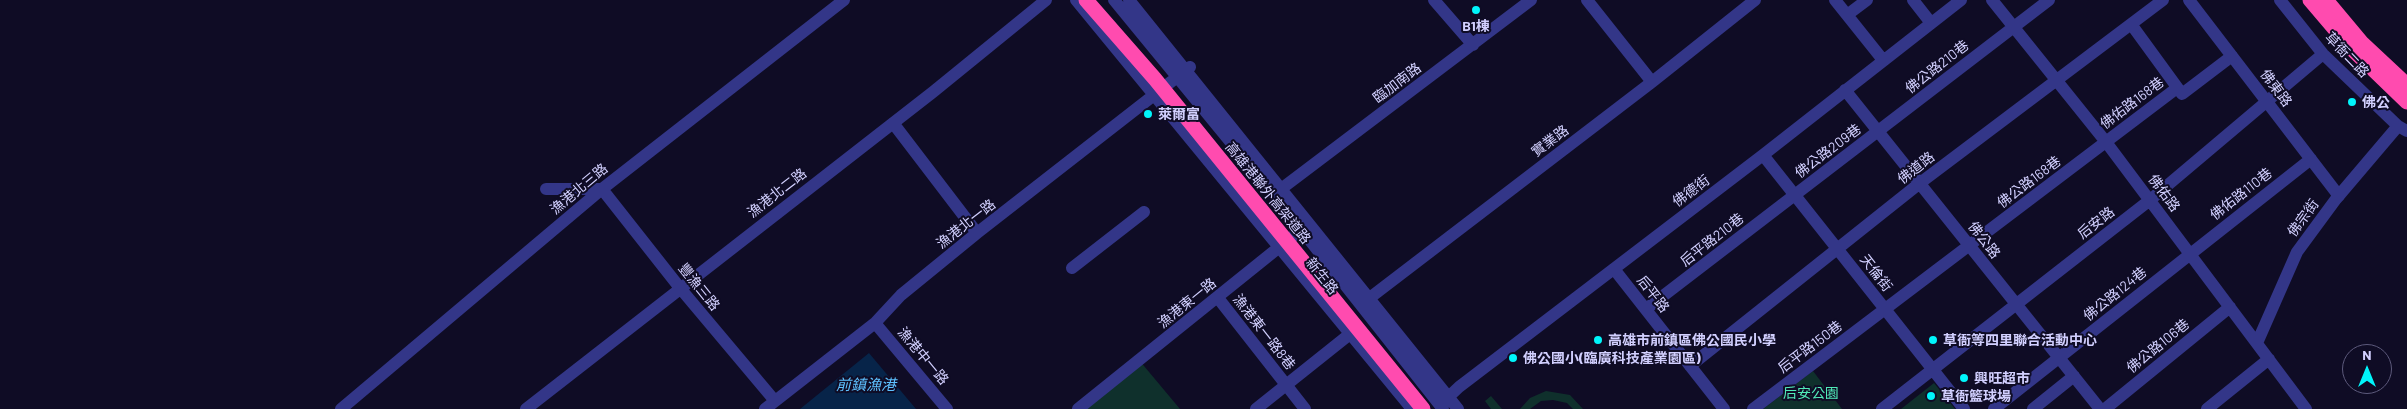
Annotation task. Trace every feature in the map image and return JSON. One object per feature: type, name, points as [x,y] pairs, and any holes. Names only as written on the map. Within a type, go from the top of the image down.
[{"type":"highway","name":"高雄港聯外高架道路","points":[[1086,0],[1154,79],[1422,409]]},
{"type":"highway","name":"高雄港聯外高架道路","points":[[1098,0],[1443,403]]},
{"type":"highway","points":[[2310,0],[2350,47],[2407,102]]},
{"type":"highway","points":[[2326,0],[2362,43],[2407,85]]},
{"type":"street","name":"漁港北三路","points":[[341,409],[602,189],[844,0]]},
{"type":"street","name":"漁港北二路","points":[[526,409],[893,123],[1046,0]]},
{"type":"street","name":"新生路","points":[[1076,0],[1412,409]]},
{"type":"street","name":"新生路","points":[[1114,0],[1184,72],[1284,187],[1308,224]]},
{"type":"street","name":"新生路","points":[[1128,0],[1368,299],[1443,403],[1458,409]]},
{"type":"street","name":"新生路","points":[[1138,0],[1184,72]]},
{"type":"street","points":[[1434,0],[1472,45]]},
{"type":"street","name":"臨加南路","points":[[1284,187],[1531,0]]},
{"type":"street","points":[[1587,0],[1652,82]]},
{"type":"street","name":"實業路","points":[[1368,299],[1652,82],[1755,0]]},
{"type":"street","points":[[1835,0],[1883,60]]},
{"type":"street","points":[[1847,15],[1867,0]]},
{"type":"street","points":[[1914,0],[1930,23]]},
{"type":"street","name":"佛德街","points":[[1443,403],[1961,0]]},
{"type":"street","name":"佛佑路","points":[[1992,0],[2106,142],[2306,409]]},
{"type":"street","name":"佛公路210巷","points":[[1879,131],[2049,0]]},
{"type":"street","name":"佛道路","points":[[1690,366],[1920,183],[2163,0]]},
{"type":"street","name":"佛東路","points":[[2189,0],[2339,196]]},
{"type":"street","name":"草衙二路","points":[[2280,0],[2322,54],[2402,128],[2407,141]]},
{"type":"street","points":[[2131,24],[2182,94],[2232,56]]},
{"type":"street","name":"后安路","points":[[1882,409],[2150,200],[2322,54]]},
{"type":"street","name":"漁港北一路","points":[[770,405],[875,323],[901,295],[1184,72]]},
{"type":"street","name":"佛佑路168巷","points":[[2106,142],[2177,88]]},
{"type":"street","name":"佛公路","points":[[1845,90],[2100,409]]},
{"type":"street","points":[[893,123],[977,234]]},
{"type":"street","name":"佛宗街","points":[[2257,343],[2297,252],[2339,196],[2402,128]]},
{"type":"street","name":"佛公路209巷","points":[[1795,195],[1879,131]]},
{"type":"street","name":"佛公路168巷","points":[[1885,309],[2106,142]]},
{"type":"street","name":"天倫街","points":[[1763,155],[1964,409]]},
{"type":"street","name":"佛佑路110巷","points":[[2190,253],[2311,159]]},
{"type":"street","points":[[546,189],[602,189]]},
{"type":"street","name":"豐漁三路","points":[[602,189],[770,405]]},
{"type":"street","name":"后平路210巷","points":[[1646,309],[1795,195]]},
{"type":"street","points":[[1072,268],[1144,212]]},
{"type":"street","name":"漁港東一路","points":[[1078,409],[1308,224]]},
{"type":"street","name":"佛公路124巷","points":[[1994,409],[2190,253]]},
{"type":"street","name":"后平路","points":[[1614,269],[1724,409]]},
{"type":"street","name":"漁港東一路8巷","points":[[1218,298],[1306,409]]},
{"type":"street","name":"佛公路106巷","points":[[2106,409],[2230,306]]},
{"type":"street","name":"后平路150巷","points":[[1753,409],[1885,309]]},
{"type":"street","name":"漁港中一路","points":[[875,323],[947,409]]},
{"type":"street","points":[[1256,409],[1350,334]]},
{"type":"street","points":[[2207,409],[2269,359]]},
{"type":"street","points":[[2033,409],[2074,376]]},
{"type":"street","name":"新生路","points":[[1443,403],[1464,409]]},
{"type":"green space","points":[[1139,360],[1180,409],[1078,409]]},
{"type":"green space","name":"后安公園","points":[[1813,371],[1842,409],[1763,409]]},
{"type":"green space","name":"草衙籃球場","points":[[1934,383],[1955,409],[1901,409]]},
{"type":"green space","points":[[1546,391],[1570,395],[1583,409],[1573,409],[1567,403],[1553,400],[1541,401],[1530,409],[1520,409],[1530,398]]},
{"type":"green space","points":[[1491,396],[1502,409],[1491,409],[1485,401]]},
{"type":"water","name":"前鎮漁港","points":[[869,353],[916,409],[800,409]]},
{"type":"place","name":"B1棟","points":[[1476,10]]},
{"type":"place","name":"佛公","points":[[2352,102]]},
{"type":"place","name":"萊爾富","points":[[1148,114]]},
{"type":"place","name":"高雄市前鎮區佛公國民小學","points":[[1598,340]]},
{"type":"place","name":"草衙等四里聯合活動中心","points":[[1933,340]]},
{"type":"place","name":"佛公國小(臨廣科技產業園區)","points":[[1513,358]]},
{"type":"place","name":"興旺超市","points":[[1964,378]]},
{"type":"place","name":"草衙籃球場","points":[[1931,396]]}]
